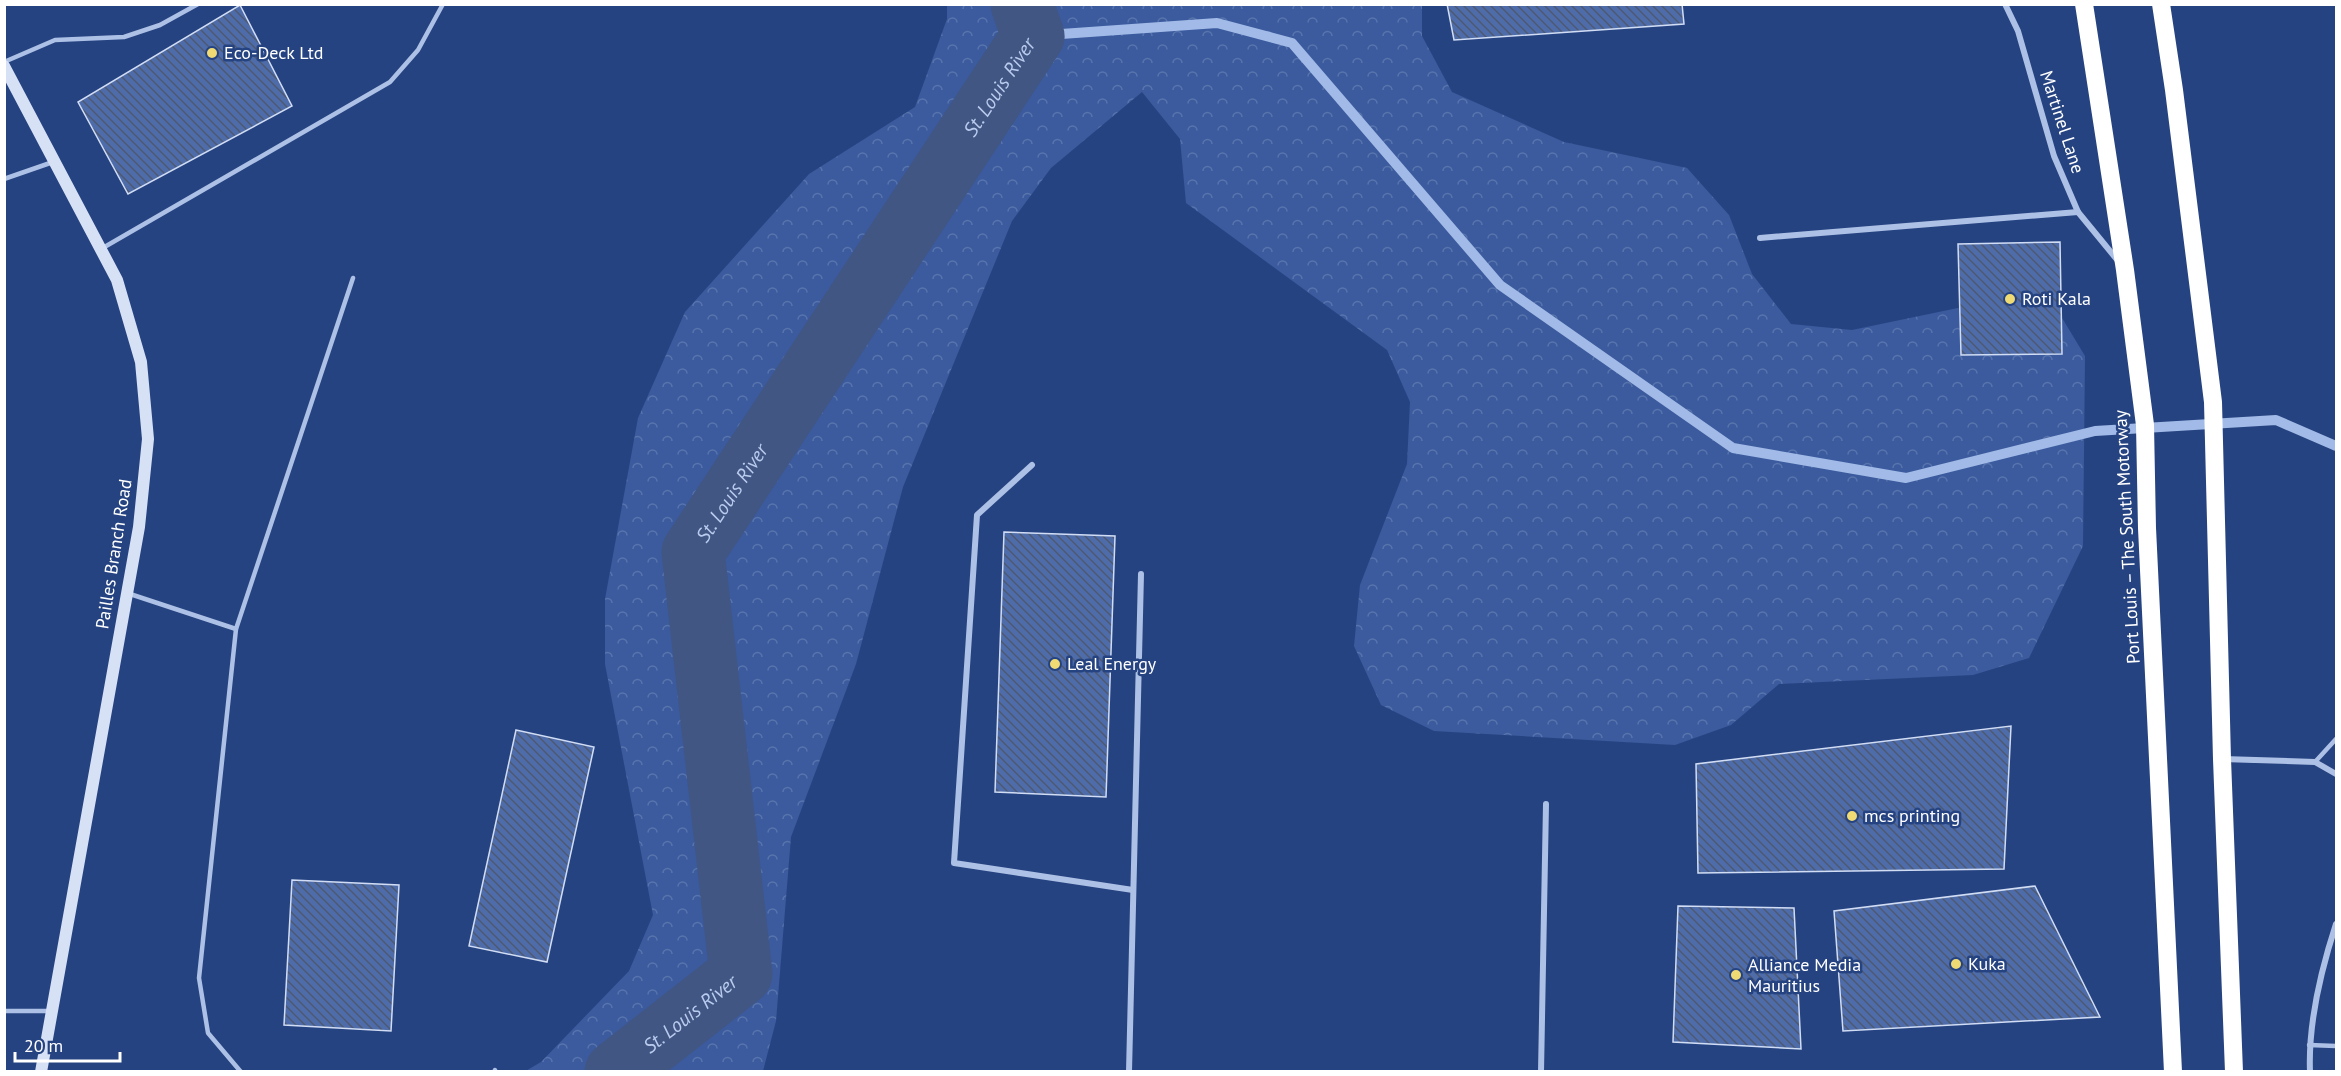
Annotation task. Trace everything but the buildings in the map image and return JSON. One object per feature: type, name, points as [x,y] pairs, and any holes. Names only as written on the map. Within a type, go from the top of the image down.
[{"type":"highway","name":"Port Louis – The South Motorway","points":[[2084,4],[2125,270],[2145,424],[2147,528],[2173,1071]]},
{"type":"highway","points":[[2161,4],[2213,402],[2222,759],[2234,1071]]},
{"type":"main road","name":"Pailles Branch Road","points":[[4,64],[117,280],[141,362],[148,439],[139,527],[41,1071]]},
{"type":"street","name":"Martinel Lane","points":[[2005,4],[2018,31],[2054,156],[2078,212],[2125,270]]},
{"type":"street","points":[[1760,238],[2078,212]]},
{"type":"street","points":[[1032,465],[977,515],[954,863],[1134,890]]},
{"type":"street","points":[[1129,1071],[1141,574]]},
{"type":"street","points":[[2222,759],[2314,762],[2337,774]]},
{"type":"street","points":[[1541,1071],[1546,804]]},
{"type":"street","points":[[2310,1071],[2309,1045],[2327,953],[2337,924]]},
{"type":"lane","points":[[4,64],[55,40],[124,38],[160,25],[198,4]]},
{"type":"lane","points":[[101,249],[390,82],[418,50],[443,4]]},
{"type":"lane","points":[[4,179],[54,161]]},
{"type":"lane","points":[[241,1071],[208,1033],[199,978],[236,629],[352,278]]},
{"type":"lane","points":[[127,593],[236,629]]},
{"type":"lane","points":[[2314,762],[2337,739]]},
{"type":"lane","points":[[4,1011],[51,1011]]},
{"type":"lane","points":[[2309,1045],[2337,1046]]},
{"type":"green space","points":[[947,5],[1422,5],[1422,36],[1452,92],[1564,142],[1687,168],[1729,215],[1752,274],[1791,324],[1852,330],[1982,303],[2053,303],[2085,356],[2083,546],[2029,658],[1973,675],[1779,684],[1731,725],[1675,745],[1434,731],[1381,705],[1354,646],[1360,585],[1407,464],[1410,402],[1387,350],[1186,203],[1180,139],[1142,92],[1051,168],[1012,221],[903,487],[856,664],[791,837],[776,1021],[763,1071],[524,1072],[541,1062],[629,971],[653,915],[605,664],[605,599],[638,418],[685,312],[809,174],[915,107],[947,19]]},
{"type":"waterway","name":"St. Louis River","points":[[616,1072],[741,974],[693,552],[1033,36],[1022,4]]},
{"type":"waterway","points":[[1033,36],[1217,23],[1292,43],[1500,285],[1733,448],[1906,478],[2095,431],[2276,420],[2336,446]]},
{"type":"place","name":"Eco-Deck Ltd","points":[[212,53]]},
{"type":"place","name":"Roti Kala","points":[[2010,299]]},
{"type":"place","name":"Leal Energy","points":[[1055,664]]},
{"type":"place","name":"mcs printing","points":[[1852,816]]},
{"type":"place","name":"Kuka","points":[[1956,964]]},
{"type":"place","name":"Alliance Media Mauritius","points":[[1736,975]]}]
